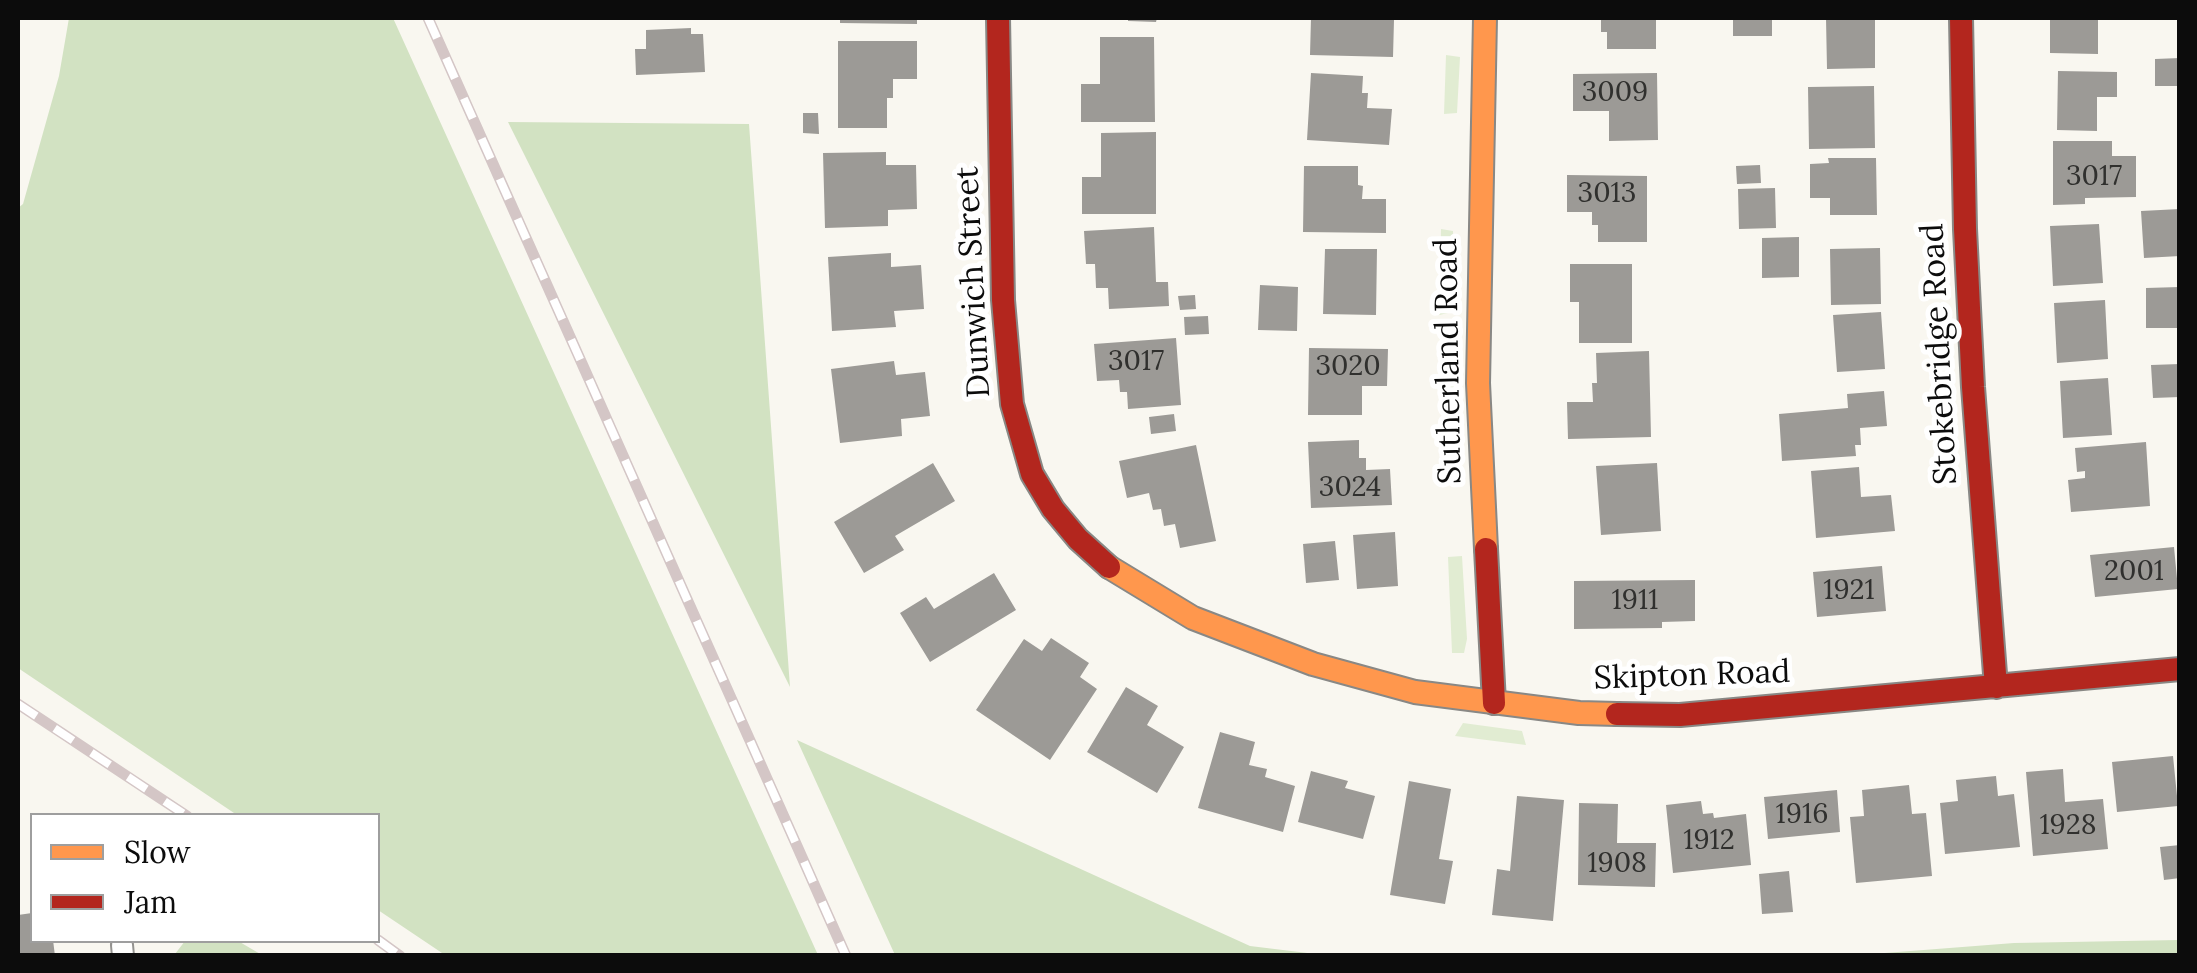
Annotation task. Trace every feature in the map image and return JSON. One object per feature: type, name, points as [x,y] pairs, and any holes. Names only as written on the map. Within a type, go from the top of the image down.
[{"type":"street","name":"Dunwich Street","points":[[998,18],[1003,300],[1009,378],[1021,442],[1039,486],[1078,539],[1117,574],[1162,602]]},
{"type":"street","name":"Sutherland Road","points":[[1485,18],[1478,383],[1494,704]]},
{"type":"street","name":"Stokebridge Road","points":[[1961,18],[1973,387],[1996,687]]},
{"type":"street","name":"Skipton Road","points":[[1162,602],[1193,618],[1313,664],[1415,692],[1579,713],[1680,715],[2180,669]]},
{"type":"green space","points":[[69,18],[393,18],[818,955],[445,955],[380,911],[380,813],[234,813],[18,668],[18,208],[23,204],[59,76]]},
{"type":"green space","points":[[1446,55],[1460,57],[1457,113],[1444,114]]},
{"type":"green space","points":[[508,122],[749,124],[790,687]]},
{"type":"green space","points":[[1441,229],[1453,231],[1453,312],[1439,315]]},
{"type":"green space","points":[[1441,380],[1454,382],[1457,472],[1445,475]]},
{"type":"green space","points":[[1462,556],[1467,639],[1464,653],[1452,653],[1448,557]]},
{"type":"green space","points":[[1463,723],[1522,731],[1526,745],[1455,736]]},
{"type":"green space","points":[[797,740],[1250,946],[1324,955],[895,955]]},
{"type":"green space","points":[[2179,940],[2179,956],[1859,955],[2014,943]]},
{"type":"green space","points":[[183,943],[241,943],[262,955],[175,954]]},
{"type":"building","points":[[840,18],[917,18],[917,24],[840,23]]},
{"type":"building","points":[[1128,18],[1157,18],[1156,22]]},
{"type":"building","points":[[1311,18],[1394,20],[1393,57],[1310,55]]},
{"type":"building","points":[[1601,18],[1656,18],[1656,49],[1607,49],[1607,32],[1601,32]]},
{"type":"building","points":[[1733,18],[1772,18],[1772,36],[1733,36]]},
{"type":"building","points":[[1826,18],[1875,18],[1875,68],[1827,69]]},
{"type":"building","points":[[2050,18],[2098,18],[2098,54],[2050,53]]},
{"type":"building","points":[[691,28],[691,34],[703,34],[705,72],[636,75],[635,49],[646,49],[646,30]]},
{"type":"building","points":[[1100,37],[1154,37],[1155,122],[1081,122],[1081,84],[1100,84]]},
{"type":"building","points":[[838,41],[917,41],[917,79],[893,79],[893,98],[887,98],[887,128],[838,128]]},
{"type":"building","points":[[2180,58],[2180,86],[2155,86],[2155,59]]},
{"type":"building","points":[[2058,71],[2117,72],[2117,97],[2097,97],[2097,131],[2057,130]]},
{"type":"building","points":[[1311,73],[1363,76],[1362,93],[1368,93],[1367,108],[1392,109],[1389,145],[1307,140]]},
{"type":"building","points":[[1657,73],[1658,140],[1609,141],[1609,111],[1573,111],[1573,74]]},
{"type":"building","points":[[1874,86],[1875,148],[1809,149],[1808,87]]},
{"type":"building","points":[[803,113],[818,113],[819,134],[803,133]]},
{"type":"building","points":[[1156,132],[1156,214],[1082,214],[1082,177],[1101,177],[1101,133]]},
{"type":"building","points":[[2053,141],[2112,141],[2112,156],[2136,156],[2136,197],[2085,198],[2085,204],[2053,205]]},
{"type":"building","points":[[886,152],[886,165],[916,165],[917,209],[888,210],[888,226],[825,228],[823,153]]},
{"type":"building","points":[[1828,158],[1876,158],[1877,215],[1830,215],[1830,198],[1810,198],[1810,164],[1829,163]]},
{"type":"building","points":[[1760,165],[1761,183],[1737,184],[1736,166]]},
{"type":"building","points":[[1304,166],[1358,166],[1362,199],[1386,199],[1386,233],[1303,232]]},
{"type":"building","points":[[1567,175],[1647,176],[1647,242],[1598,242],[1598,225],[1592,225],[1592,212],[1567,212]]},
{"type":"building","points":[[1775,188],[1776,228],[1739,229],[1738,189]]},
{"type":"building","points":[[2180,209],[2180,256],[2144,258],[2141,211]]},
{"type":"building","points":[[2099,224],[2103,283],[2053,286],[2050,226]]},
{"type":"building","points":[[1154,227],[1156,282],[1168,282],[1169,306],[1109,309],[1108,288],[1096,288],[1095,264],[1086,264],[1084,231]]},
{"type":"building","points":[[1799,237],[1799,277],[1762,278],[1762,238]]},
{"type":"building","points":[[1880,248],[1881,304],[1831,305],[1830,249]]},
{"type":"building","points":[[1325,249],[1377,249],[1376,315],[1323,314]]},
{"type":"building","points":[[891,253],[891,267],[921,265],[924,309],[894,311],[896,327],[832,331],[828,257]]},
{"type":"building","points":[[1570,264],[1632,264],[1632,343],[1579,343],[1579,302],[1570,302]]},
{"type":"building","points":[[1260,285],[1298,287],[1297,331],[1258,330]]},
{"type":"building","points":[[2180,287],[2180,328],[2146,328],[2146,288]]},
{"type":"building","points":[[1195,295],[1196,309],[1180,310],[1178,296]]},
{"type":"building","points":[[2105,300],[2108,359],[2057,363],[2054,303]]},
{"type":"building","points":[[1881,312],[1885,369],[1837,372],[1833,315]]},
{"type":"building","points":[[1208,316],[1209,334],[1185,335],[1184,317]]},
{"type":"building","points":[[1176,338],[1181,405],[1128,409],[1127,392],[1120,392],[1119,380],[1097,381],[1094,344]]},
{"type":"building","points":[[1309,348],[1388,349],[1387,386],[1362,386],[1362,415],[1308,415]]},
{"type":"building","points":[[1649,351],[1651,437],[1568,439],[1567,402],[1593,402],[1596,353]]},
{"type":"building","points":[[894,361],[896,375],[925,372],[930,416],[901,419],[902,436],[840,443],[831,369]]},
{"type":"building","points":[[2180,364],[2180,397],[2153,398],[2151,365]]},
{"type":"building","points":[[2108,378],[2112,435],[2063,438],[2060,381]]},
{"type":"building","points":[[1884,391],[1887,426],[1860,428],[1861,445],[1855,445],[1856,456],[1782,461],[1779,414],[1848,408],[1847,394]]},
{"type":"building","points":[[1174,414],[1176,431],[1151,434],[1149,417]]},
{"type":"building","points":[[1359,440],[1359,458],[1366,458],[1366,470],[1390,469],[1392,505],[1311,508],[1308,442]]},
{"type":"building","points":[[2146,442],[2150,506],[2071,512],[2068,480],[2085,478],[2085,471],[2077,472],[2075,448]]},
{"type":"building","points":[[1196,445],[1216,541],[1180,548],[1175,524],[1164,526],[1161,509],[1153,510],[1149,493],[1127,498],[1119,461]]},
{"type":"building","points":[[933,463],[955,501],[895,536],[904,550],[864,573],[834,522]]},
{"type":"building","points":[[1657,463],[1661,531],[1601,535],[1596,466]]},
{"type":"building","points":[[1859,467],[1861,497],[1891,495],[1895,531],[1816,538],[1811,471]]},
{"type":"building","points":[[1395,532],[1398,586],[1357,589],[1353,535]]},
{"type":"building","points":[[1335,541],[1339,580],[1306,583],[1303,544]]},
{"type":"building","points":[[2174,547],[2178,589],[2095,597],[2090,555]]},
{"type":"building","points":[[1882,566],[1886,611],[1817,617],[1813,572]]},
{"type":"building","points":[[994,573],[1016,610],[930,662],[900,613],[926,597],[934,609]]},
{"type":"building","points":[[1695,580],[1695,621],[1662,622],[1662,628],[1574,629],[1574,581]]},
{"type":"building","points":[[1051,638],[1089,663],[1080,677],[1097,689],[1050,760],[976,710],[1024,639],[1042,651]]},
{"type":"building","points":[[1126,687],[1158,706],[1147,725],[1184,747],[1157,793],[1087,752]]},
{"type":"building","points":[[1220,732],[1255,742],[1249,765],[1267,769],[1265,777],[1295,786],[1283,832],[1198,808]]},
{"type":"building","points":[[2173,756],[2178,806],[2117,812],[2112,762]]},
{"type":"building","points":[[2063,769],[2065,802],[2103,799],[2108,849],[2033,856],[2026,772]]},
{"type":"building","points":[[1311,771],[1348,781],[1345,788],[1375,796],[1363,839],[1298,822]]},
{"type":"building","points":[[1996,776],[1998,796],[2014,794],[2020,847],[1945,854],[1940,803],[1958,801],[1956,780]]},
{"type":"building","points":[[1409,781],[1451,789],[1439,859],[1453,861],[1445,904],[1390,895]]},
{"type":"building","points":[[1909,785],[1912,814],[1926,813],[1932,876],[1856,883],[1850,817],[1864,816],[1862,790]]},
{"type":"building","points":[[1837,790],[1840,832],[1768,839],[1764,797]]},
{"type":"building","points":[[1517,796],[1564,800],[1553,921],[1492,915],[1497,869],[1510,871]]},
{"type":"building","points":[[1701,801],[1703,814],[1713,813],[1714,818],[1746,814],[1751,865],[1673,873],[1666,805]]},
{"type":"building","points":[[1579,803],[1618,804],[1617,843],[1656,843],[1655,887],[1578,885]]},
{"type":"building","points":[[2180,845],[2180,878],[2164,880],[2160,847]]},
{"type":"building","points":[[1789,871],[1793,912],[1762,914],[1759,874]]},
{"type":"building","points":[[30,913],[30,943],[53,943],[55,956],[18,956],[18,915]]},
{"type":"railway","points":[[428,18],[846,956]]},
{"type":"railway","points":[[18,704],[182,813]]},
{"type":"railway","points":[[380,941],[400,956]]},
{"type":"traffic: slow","points":[[1485,18],[1478,383],[1486,549]]},
{"type":"traffic: slow","points":[[1109,567],[1193,618],[1313,664],[1415,692],[1579,713],[1617,714]]},
{"type":"traffic: jam","points":[[998,18],[1003,300],[1012,404],[1032,474],[1053,509],[1109,567]]},
{"type":"traffic: jam","points":[[1961,18],[1973,387],[1996,687]]},
{"type":"traffic: jam","points":[[1486,549],[1494,703]]},
{"type":"traffic: jam","points":[[1617,714],[1680,715],[2180,669]]}]
